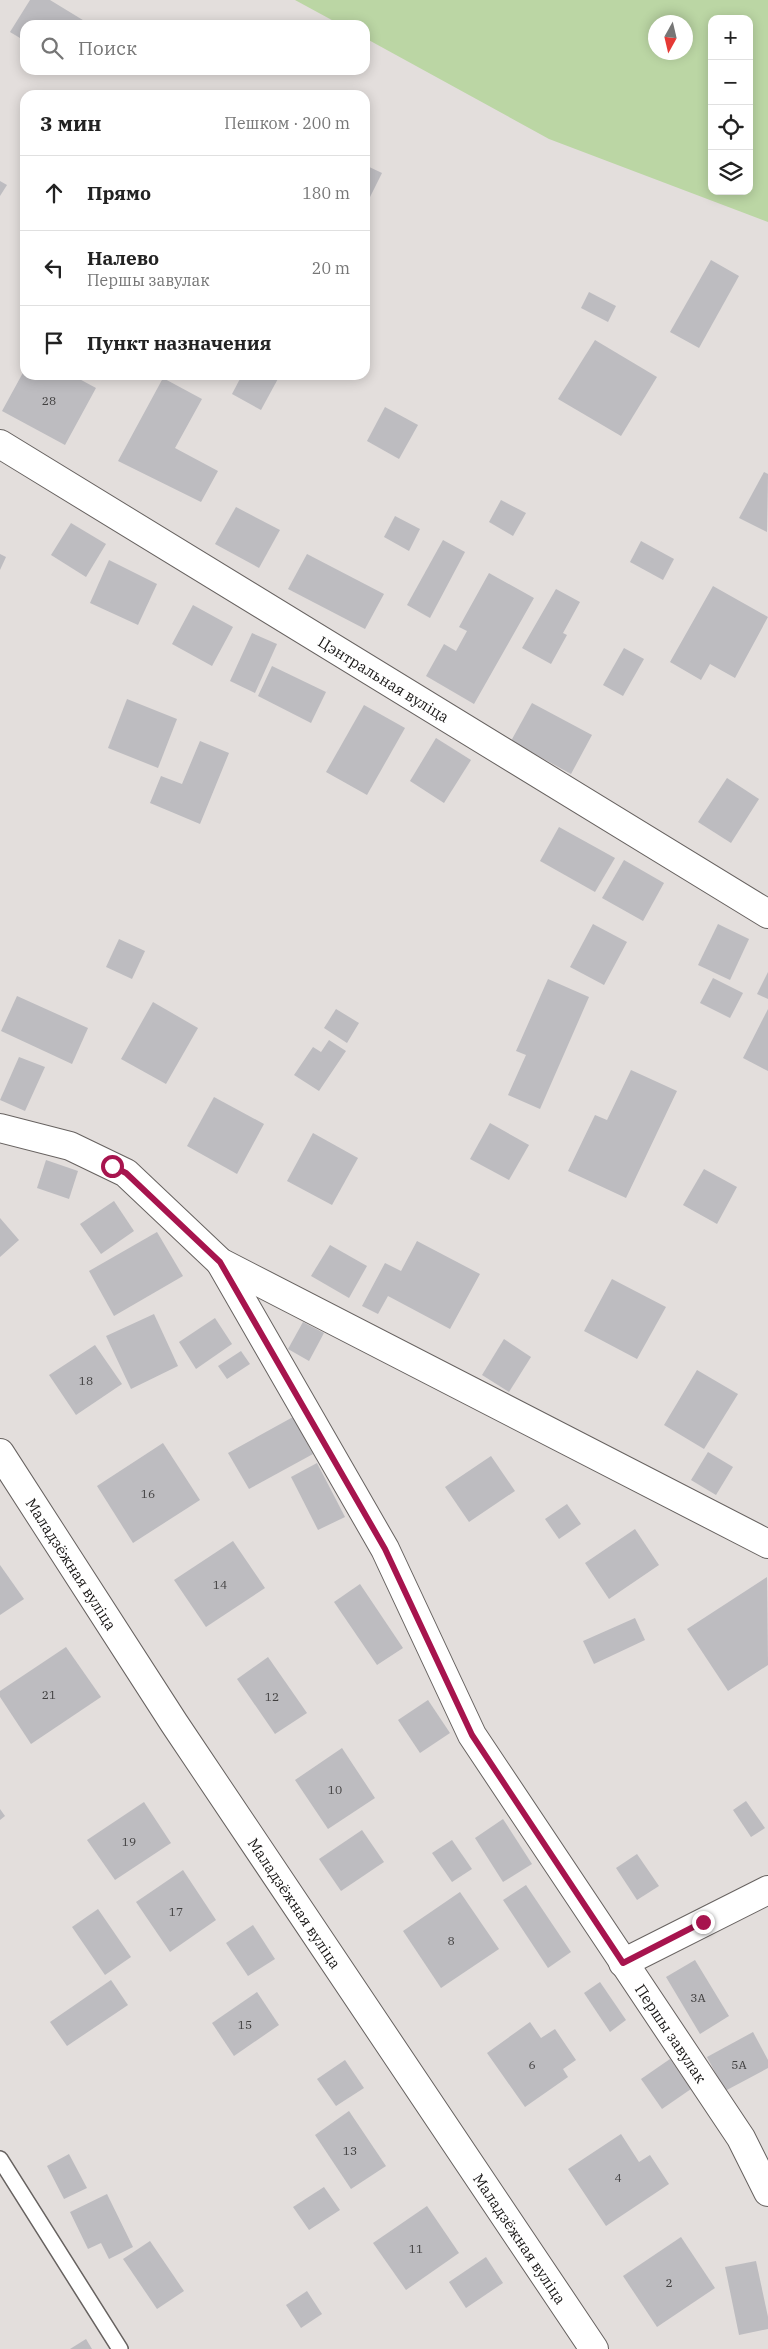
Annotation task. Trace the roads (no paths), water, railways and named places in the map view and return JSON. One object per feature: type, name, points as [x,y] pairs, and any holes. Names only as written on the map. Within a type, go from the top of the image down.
[{"type":"street","name":"Цэнтральная вуліца","points":[[0,444],[768,914]]},
{"type":"street","points":[[0,1128],[70,1146],[126,1173],[220,1262],[768,1544]]},
{"type":"street","name":"Першы завулак","points":[[220,1262],[385,1549],[472,1735],[741,2138],[768,2192]]},
{"type":"street","name":"Маладзёжная вуліца","points":[[0,1453],[174,1723],[594,2349]]},
{"type":"street","points":[[623,1963],[768,1890]]},
{"type":"lane","points":[[0,2159],[120,2349]]}]
